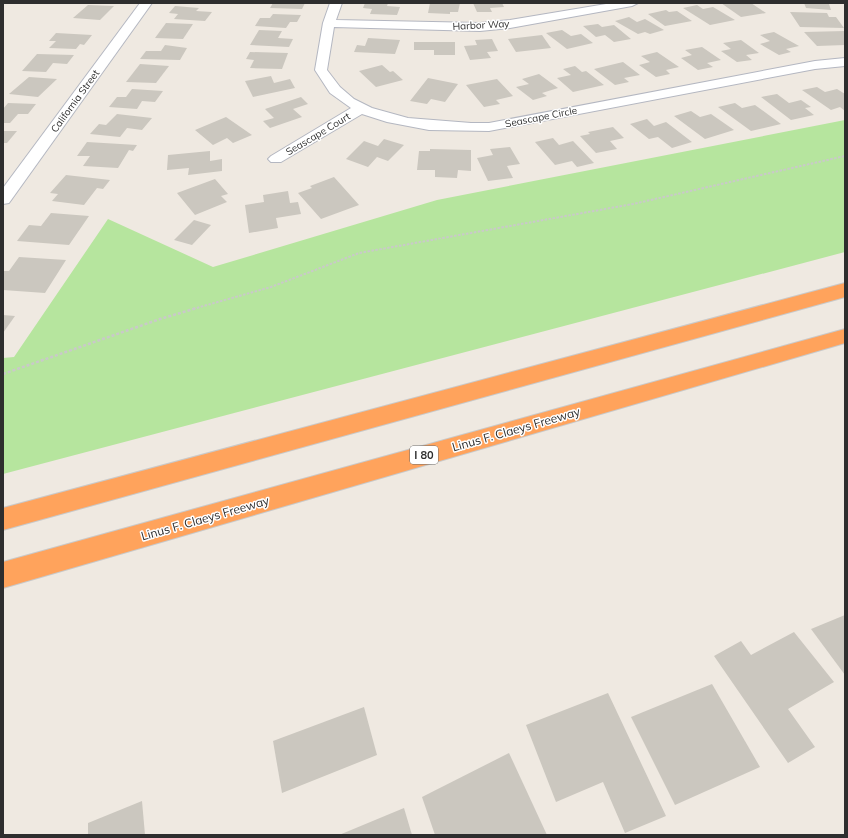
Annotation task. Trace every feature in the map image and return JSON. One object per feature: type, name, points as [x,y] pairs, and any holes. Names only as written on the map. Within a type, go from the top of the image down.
[{"type":"highway","points":[[3,519],[845,290]]},
{"type":"highway","name":"Linus F. Claeys Freeway","points":[[3,575],[845,336]]},
{"type":"street","name":"California Street","points":[[3,199],[146,3]]},
{"type":"street","name":"Seascape Circle","points":[[336,3],[329,23],[321,70],[335,91],[360,109],[390,118],[428,125],[459,128],[489,127],[815,65],[845,62]]},
{"type":"street","name":"Harbor Way","points":[[329,23],[480,27],[510,24],[632,3]]},
{"type":"street","points":[[548,7],[559,16]]},
{"type":"street","name":"Seascape Court","points":[[276,159],[360,109]]},
{"type":"path","points":[[3,374],[160,318],[271,287],[359,253],[633,204],[845,156]]},
{"type":"green space","points":[[845,120],[845,252],[3,474],[3,358],[14,357],[108,219],[213,267],[437,200]]},
{"type":"building","points":[[273,3],[305,3],[302,9],[270,8]]},
{"type":"building","points":[[365,3],[388,3],[387,6],[400,7],[397,15],[370,14],[372,9],[363,8]]},
{"type":"building","points":[[430,3],[460,3],[458,12],[450,12],[450,14],[428,13]]},
{"type":"building","points":[[473,3],[502,3],[504,7],[490,8],[492,12],[477,12]]},
{"type":"building","points":[[721,3],[751,3],[766,13],[741,17]]},
{"type":"building","points":[[804,3],[829,4],[831,10],[806,8]]},
{"type":"building","points":[[88,5],[114,6],[100,20],[73,18]]},
{"type":"building","points":[[697,5],[703,9],[713,7],[735,20],[710,25],[683,8]]},
{"type":"building","points":[[175,6],[199,8],[196,11],[212,12],[205,21],[174,19],[178,14],[169,13]]},
{"type":"building","points":[[666,10],[669,12],[677,11],[692,21],[665,26],[648,14]]},
{"type":"building","points":[[790,12],[827,13],[829,17],[836,17],[844,28],[800,27]]},
{"type":"building","points":[[273,14],[301,15],[297,22],[290,22],[286,28],[255,26],[260,18],[270,18]]},
{"type":"building","points":[[629,17],[637,22],[645,19],[664,30],[650,34],[645,32],[638,34],[615,21]]},
{"type":"building","points":[[166,23],[193,24],[183,39],[155,38]]},
{"type":"building","points":[[598,24],[602,27],[614,25],[631,39],[614,42],[605,35],[596,37],[583,26]]},
{"type":"building","points":[[259,30],[282,31],[278,38],[293,39],[289,47],[250,45]]},
{"type":"building","points":[[562,30],[571,36],[581,34],[593,43],[567,49],[546,33]]},
{"type":"building","points":[[845,31],[845,45],[817,46],[804,32]]},
{"type":"building","points":[[774,32],[799,46],[786,49],[791,52],[779,55],[760,44],[770,41],[760,35]]},
{"type":"building","points":[[56,33],[92,35],[84,45],[80,44],[76,49],[49,48],[56,41],[49,41]]},
{"type":"building","points":[[542,35],[551,48],[516,52],[508,39]]},
{"type":"building","points":[[368,38],[400,40],[395,54],[354,52],[357,45],[365,46]]},
{"type":"building","points":[[492,39],[498,51],[487,52],[491,58],[470,60],[464,46],[477,45],[475,40]]},
{"type":"building","points":[[741,40],[759,53],[746,55],[752,60],[737,62],[721,51],[731,49],[723,43]]},
{"type":"building","points":[[414,42],[455,42],[455,55],[434,55],[434,50],[414,50]]},
{"type":"building","points":[[165,45],[187,48],[180,60],[140,59],[146,51],[161,51]]},
{"type":"building","points":[[702,47],[721,60],[707,63],[713,67],[698,70],[681,58],[692,55],[685,50]]},
{"type":"building","points":[[250,52],[288,53],[282,69],[250,68],[254,60],[246,59]]},
{"type":"building","points":[[657,52],[679,67],[666,70],[670,74],[656,77],[639,65],[650,62],[641,56]]},
{"type":"building","points":[[37,54],[74,55],[67,64],[53,63],[46,72],[22,71]]},
{"type":"building","points":[[623,62],[640,75],[624,78],[629,82],[615,85],[594,69]]},
{"type":"building","points":[[140,64],[169,66],[156,83],[126,82]]},
{"type":"building","points":[[382,65],[390,72],[393,71],[403,80],[376,87],[359,71]]},
{"type":"building","points":[[575,66],[582,72],[586,71],[604,85],[573,92],[557,78],[571,75],[563,69]]},
{"type":"building","points":[[539,74],[558,88],[542,93],[547,96],[533,100],[516,87],[529,84],[522,79]]},
{"type":"building","points":[[271,76],[274,83],[290,79],[295,88],[253,97],[245,81]]},
{"type":"building","points":[[29,77],[57,79],[38,97],[9,94]]},
{"type":"building","points":[[428,78],[458,84],[445,102],[431,99],[427,104],[410,101]]},
{"type":"building","points":[[497,79],[513,96],[496,100],[500,104],[484,107],[466,85]]},
{"type":"building","points":[[817,87],[825,92],[837,89],[845,94],[845,111],[840,107],[831,110],[802,90]]},
{"type":"building","points":[[132,89],[163,91],[155,102],[142,101],[137,109],[109,107],[117,97],[126,97]]},
{"type":"building","points":[[777,94],[789,103],[801,100],[811,107],[805,108],[814,115],[791,120],[761,97]]},
{"type":"building","points":[[301,97],[308,104],[293,109],[302,117],[270,128],[263,121],[274,118],[265,109]]},
{"type":"building","points":[[8,103],[36,104],[28,114],[18,114],[10,123],[3,123],[3,109]]},
{"type":"building","points":[[735,103],[742,108],[755,105],[781,124],[751,131],[718,107]]},
{"type":"building","points":[[691,111],[700,117],[711,114],[734,130],[705,139],[674,116]]},
{"type":"building","points":[[117,114],[152,118],[142,130],[127,128],[120,137],[90,134],[99,124],[106,125]]},
{"type":"building","points":[[226,117],[252,135],[233,143],[227,138],[213,145],[195,130]]},
{"type":"building","points":[[647,119],[654,126],[666,122],[692,142],[672,148],[658,137],[649,139],[630,124]]},
{"type":"building","points":[[613,127],[624,138],[610,141],[617,149],[596,153],[580,136],[590,134],[588,132]]},
{"type":"building","points":[[3,131],[17,131],[7,143],[3,143]]},
{"type":"building","points":[[553,138],[559,145],[573,141],[594,163],[577,167],[572,161],[555,165],[535,142]]},
{"type":"building","points":[[384,139],[404,145],[388,161],[377,157],[368,167],[346,159],[364,141],[378,146]]},
{"type":"building","points":[[87,142],[137,145],[133,151],[129,150],[118,168],[83,166],[90,156],[77,156]]},
{"type":"building","points":[[510,147],[520,164],[507,166],[513,178],[488,181],[477,158],[493,155],[490,149]]},
{"type":"building","points":[[430,149],[471,150],[471,171],[458,170],[457,178],[435,177],[435,170],[417,170],[419,151],[430,151]]},
{"type":"building","points":[[210,151],[210,161],[222,159],[222,171],[188,175],[189,168],[167,170],[168,155]]},
{"type":"building","points":[[66,175],[110,180],[103,189],[97,188],[84,205],[52,201],[58,194],[50,193]]},
{"type":"building","points":[[334,177],[359,205],[321,219],[298,193],[312,188],[310,186]]},
{"type":"building","points":[[215,179],[228,194],[221,196],[227,202],[195,215],[177,193]]},
{"type":"building","points":[[288,191],[290,203],[298,202],[301,214],[276,218],[278,228],[249,233],[245,205],[264,202],[263,195]]},
{"type":"building","points":[[51,213],[89,216],[69,245],[17,241],[29,225],[41,226]]},
{"type":"building","points":[[194,220],[211,225],[192,245],[174,240]]},
{"type":"building","points":[[19,257],[66,260],[45,293],[3,290],[3,271],[9,271]]},
{"type":"building","points":[[3,315],[15,316],[3,333]]},
{"type":"building","points":[[845,615],[845,675],[811,629]]},
{"type":"building","points":[[794,632],[834,682],[788,709],[815,747],[788,763],[714,656],[741,641],[751,655]]},
{"type":"building","points":[[712,684],[760,767],[675,805],[631,717]]},
{"type":"building","points":[[608,693],[666,816],[625,833],[603,782],[556,802],[526,725]]},
{"type":"building","points":[[364,707],[377,755],[282,793],[273,741]]},
{"type":"building","points":[[509,753],[547,835],[435,835],[422,797]]},
{"type":"building","points":[[142,801],[145,835],[88,835],[88,823]]},
{"type":"building","points":[[404,808],[412,835],[339,835]]}]
